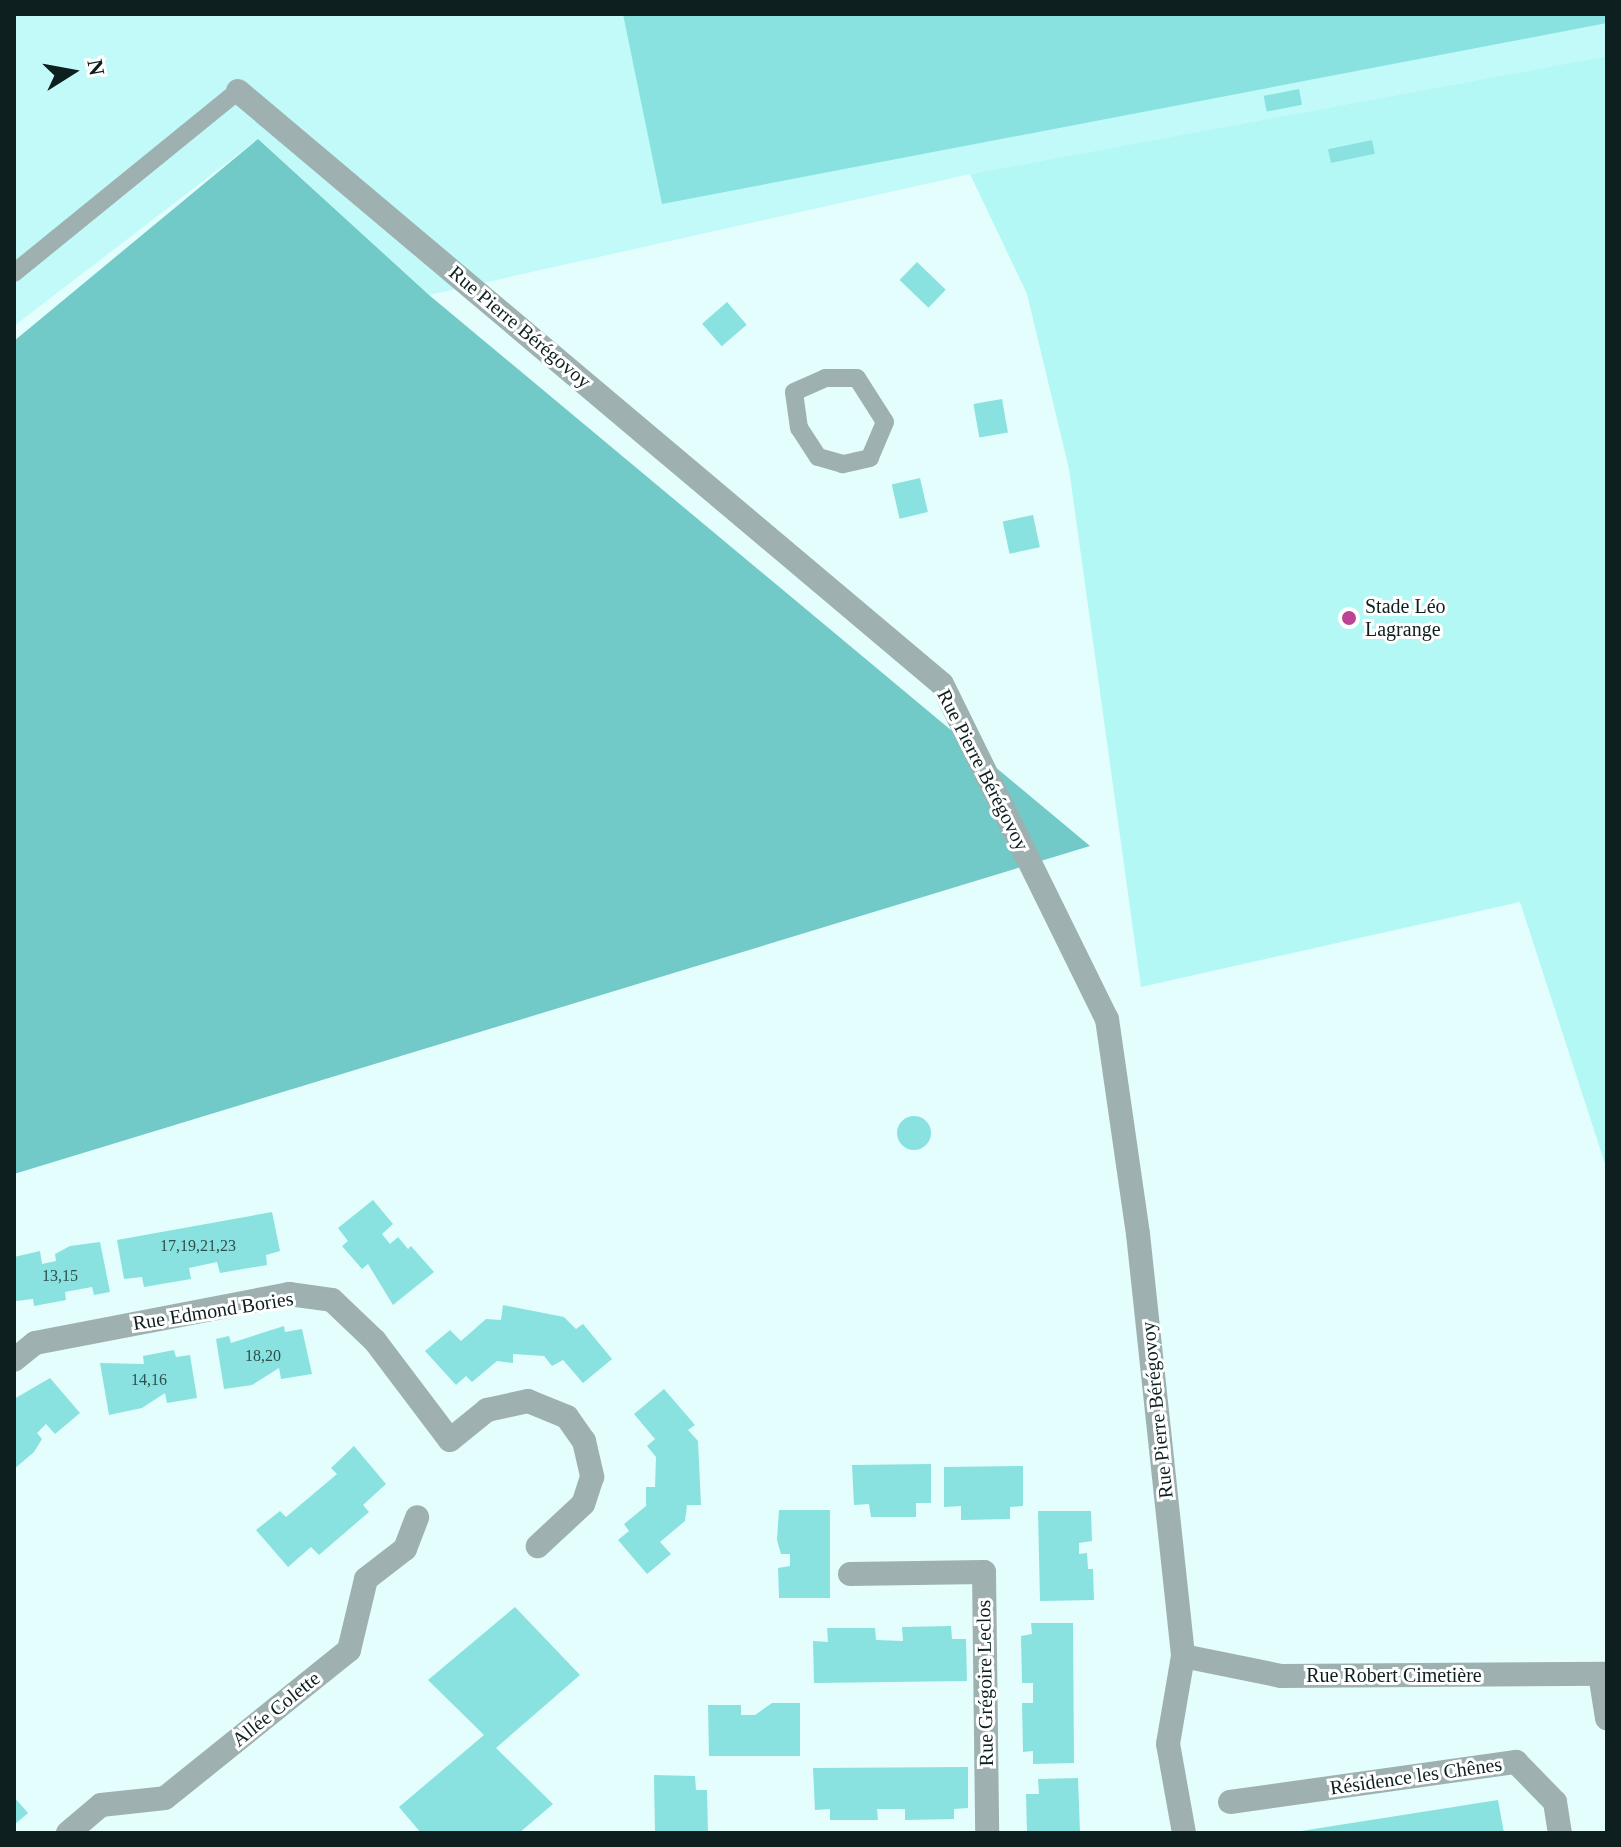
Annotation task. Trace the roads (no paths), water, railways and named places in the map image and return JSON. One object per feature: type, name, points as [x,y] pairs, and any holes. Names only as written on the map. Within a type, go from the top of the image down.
[{"type":"street","name":"Rue Pierre Bérégovoy","points":[[238,91],[942,684],[1107,1019],[1138,1234],[1183,1656],[1168,1744],[1184,1833]]},
{"type":"street","name":"Rue Edmond Bories","points":[[14,1360],[35,1343],[274,1297],[332,1300],[375,1341],[450,1440],[487,1410],[528,1401],[567,1417],[584,1441],[592,1477],[583,1504],[538,1546]]},
{"type":"street","name":"Allée Colette","points":[[68,1833],[101,1805],[165,1798],[349,1650],[366,1579],[405,1549],[417,1517]]},
{"type":"street","name":"Rue Grégoire Leclos","points":[[850,1574],[984,1572],[987,1833]]},
{"type":"street","name":"Rue Robert Cimetière","points":[[1183,1656],[1281,1676],[1604,1674]]},
{"type":"street","points":[[1604,1674],[1607,1718]]},
{"type":"street","name":"Résidence les Chênes","points":[[1230,1802],[1516,1762],[1555,1802],[1560,1833]]},
{"type":"lane","points":[[14,273],[238,91]]},
{"type":"lane","points":[[825,378],[857,378],[885,422],[870,458],[843,464],[818,457],[799,428],[794,392],[825,378]]},
{"type":"place","name":"Stade Léo Lagrange","points":[[1349,618]]}]
